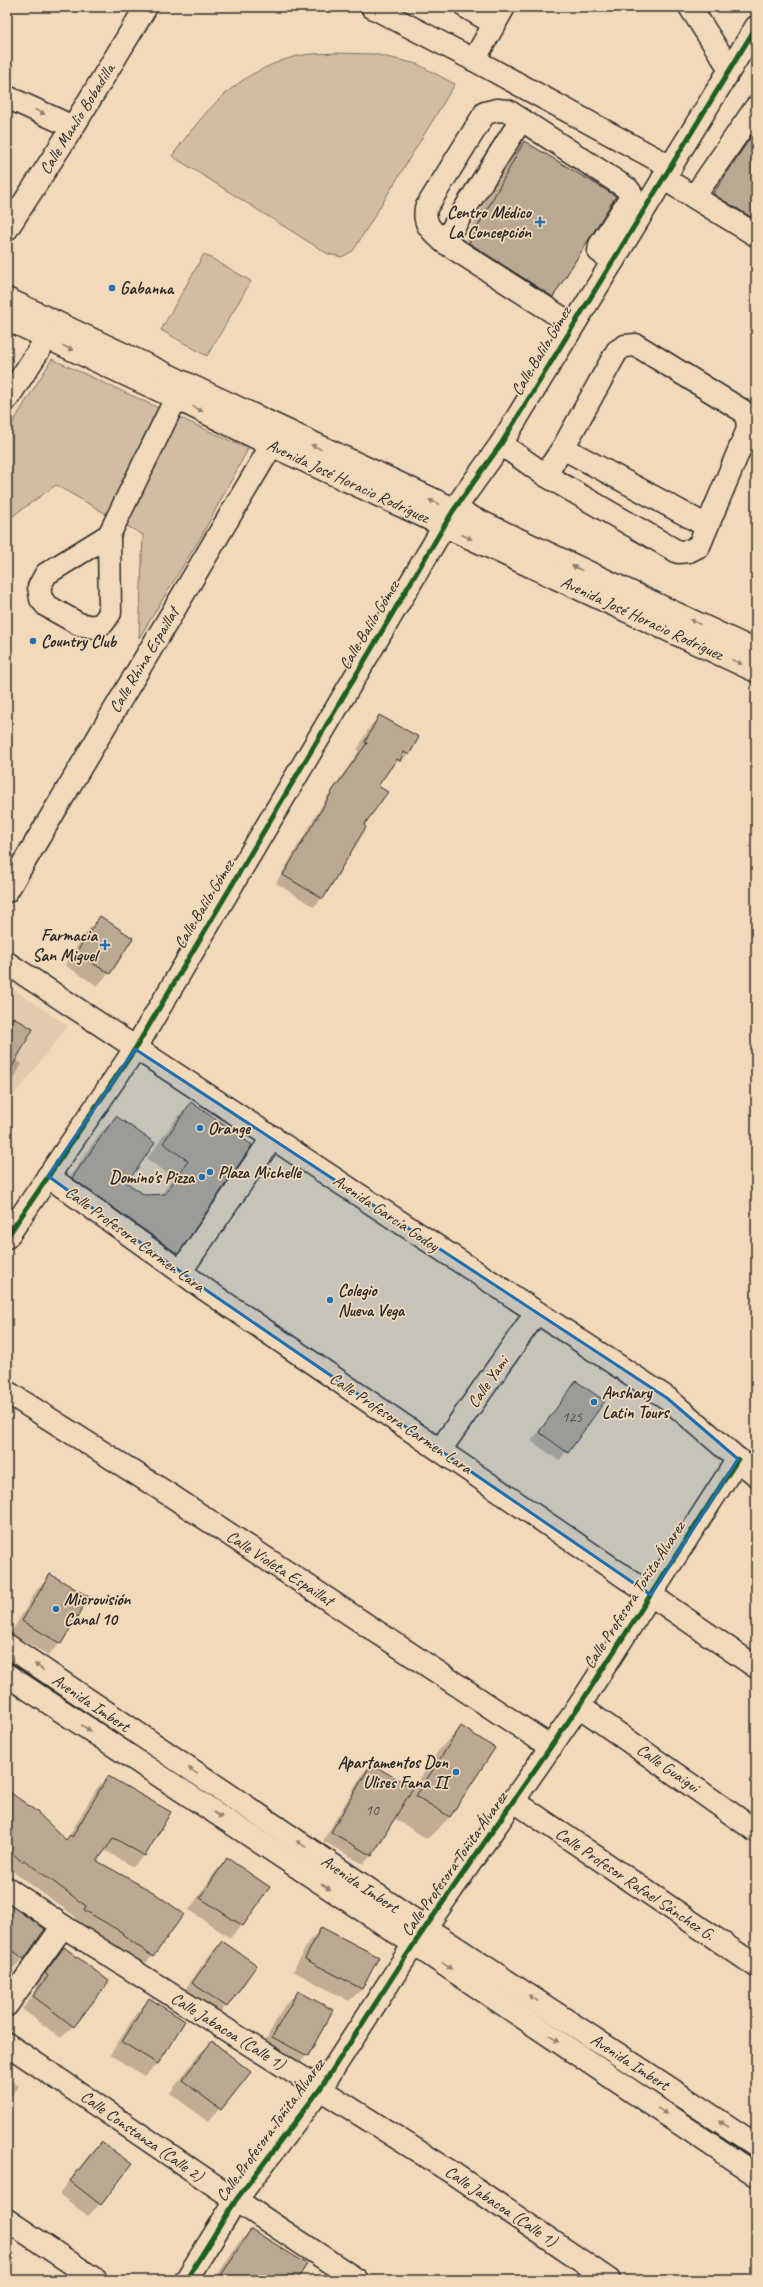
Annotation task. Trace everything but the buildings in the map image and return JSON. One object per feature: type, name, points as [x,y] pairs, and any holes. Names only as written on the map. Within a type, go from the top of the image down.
[{"type":"street","name":"Calle Manlio Bobadilla","points":[[7,230],[73,127],[146,7]]},
{"type":"street","points":[[372,7],[474,60],[667,173],[694,197],[756,235]]},
{"type":"street","points":[[466,7],[500,15],[474,60]]},
{"type":"street","points":[[690,7],[730,69]]},
{"type":"street","name":"Calle Balilo Gómez","points":[[7,1238],[135,1049],[448,518],[501,444],[756,27]]},
{"type":"street","points":[[7,97],[73,127]]},
{"type":"street","points":[[694,197],[756,107]]},
{"type":"street","points":[[573,325],[444,242],[429,228],[424,219],[426,208],[485,113],[497,110],[508,111],[628,189],[631,193],[629,200],[600,245],[599,251],[613,261]]},
{"type":"street","points":[[444,242],[521,120]]},
{"type":"street","name":"Avenida José Horacio Rodríguez","points":[[7,299],[184,381],[276,438]]},
{"type":"street","name":"Avenida José Horacio Rodríguez","points":[[7,320],[176,398],[276,438],[448,518],[756,671]]},
{"type":"street","points":[[7,399],[46,338]]},
{"type":"street","points":[[501,444],[545,475],[678,552],[689,551],[699,546],[748,429],[747,419],[743,411],[636,345],[625,346],[617,351],[563,448],[545,475]]},
{"type":"street","points":[[110,535],[176,398]]},
{"type":"street","name":"Calle Rhina Espaillat","points":[[7,891],[276,438]]},
{"type":"street","points":[[563,448],[707,526]]},
{"type":"street","name":"Avenida José Horacio Rodríguez","points":[[448,518],[756,651]]},
{"type":"street","name":"Avenida García Godoy","points":[[7,963],[135,1049],[272,1137],[536,1313],[667,1398],[756,1475]]},
{"type":"street","points":[[181,1271],[272,1137]]},
{"type":"street","name":"Calle Profesora Carmen Lara","points":[[48,1176],[181,1271],[756,1667]]},
{"type":"street","name":"Calle Yami","points":[[440,1450],[536,1313]]},
{"type":"street","name":"Calle Violeta Espaillat","points":[[7,1392],[179,1501],[550,1747]]},
{"type":"street","name":"Calle Profesora Toñita Álvarez","points":[[186,2280],[236,2200],[320,2089],[420,1936],[579,1706],[738,1459]]},
{"type":"street","name":"Avenida Imbert","points":[[7,1645],[756,2174]]},
{"type":"street","name":"Avenida Imbert","points":[[7,1675],[57,1709],[756,2145]]},
{"type":"street","points":[[57,1709],[70,1689]]},
{"type":"street","name":"Calle Guaigui","points":[[579,1706],[756,1831]]},
{"type":"street","name":"Calle Profesor Rafael Sánchez G.","points":[[514,1801],[756,1966]]},
{"type":"street","name":"Calle Jabacoa (Calle 1)","points":[[7,1888],[63,1926],[451,2172],[609,2280]]},
{"type":"street","points":[[7,2005],[63,1926]]},
{"type":"street","name":"Calle Constanza (Calle 2)","points":[[7,2044],[236,2200],[357,2280]]},
{"type":"street","points":[[7,2220],[96,2280]]},
{"type":"highlighted area","points":[[135,1049],[667,1398],[738,1459],[651,1595],[206,1290],[48,1176]]},
{"type":"shaded area","points":[[336,53],[374,54],[417,64],[455,84],[353,251],[342,257],[328,254],[172,156],[196,124],[222,96],[253,74],[270,65],[295,56]]},
{"type":"shaded area","points":[[204,254],[251,281],[207,356],[161,330]]},
{"type":"shaded area","points":[[52,359],[248,449],[202,535],[139,638],[143,535],[56,485],[7,520],[7,432]]},
{"type":"shaded area","points":[[7,985],[68,1026],[7,1104]]},
{"type":"shaded area","points":[[7,1652],[62,1690],[54,1702],[7,1670]]},
{"type":"cycle path","points":[[7,1237],[135,1049],[453,511],[501,444],[756,27]]},
{"type":"cycle path","points":[[186,2280],[236,2200],[320,2089],[414,1944],[579,1706],[738,1459]]},
{"type":"place","name":"Centro Médico La Concepción","points":[[540,222]]},
{"type":"place","name":"Gabanna","points":[[112,288]]},
{"type":"place","name":"Country Club","points":[[33,641]]},
{"type":"place","name":"Farmacia San Miguel","points":[[105,945]]},
{"type":"place","name":"Orange","points":[[200,1128]]},
{"type":"place","name":"Plaza Michelle","points":[[210,1172]]},
{"type":"place","name":"Domino's Pizza","points":[[202,1177]]},
{"type":"place","name":"Colegio Nueva Vega","points":[[330,1300]]},
{"type":"place","name":"Anshary Latin Tours","points":[[594,1402]]},
{"type":"place","name":"Microvisión Canal 10","points":[[56,1609]]},
{"type":"place","name":"Apartamentos Don Ulises Fana II","points":[[456,1772]]}]
